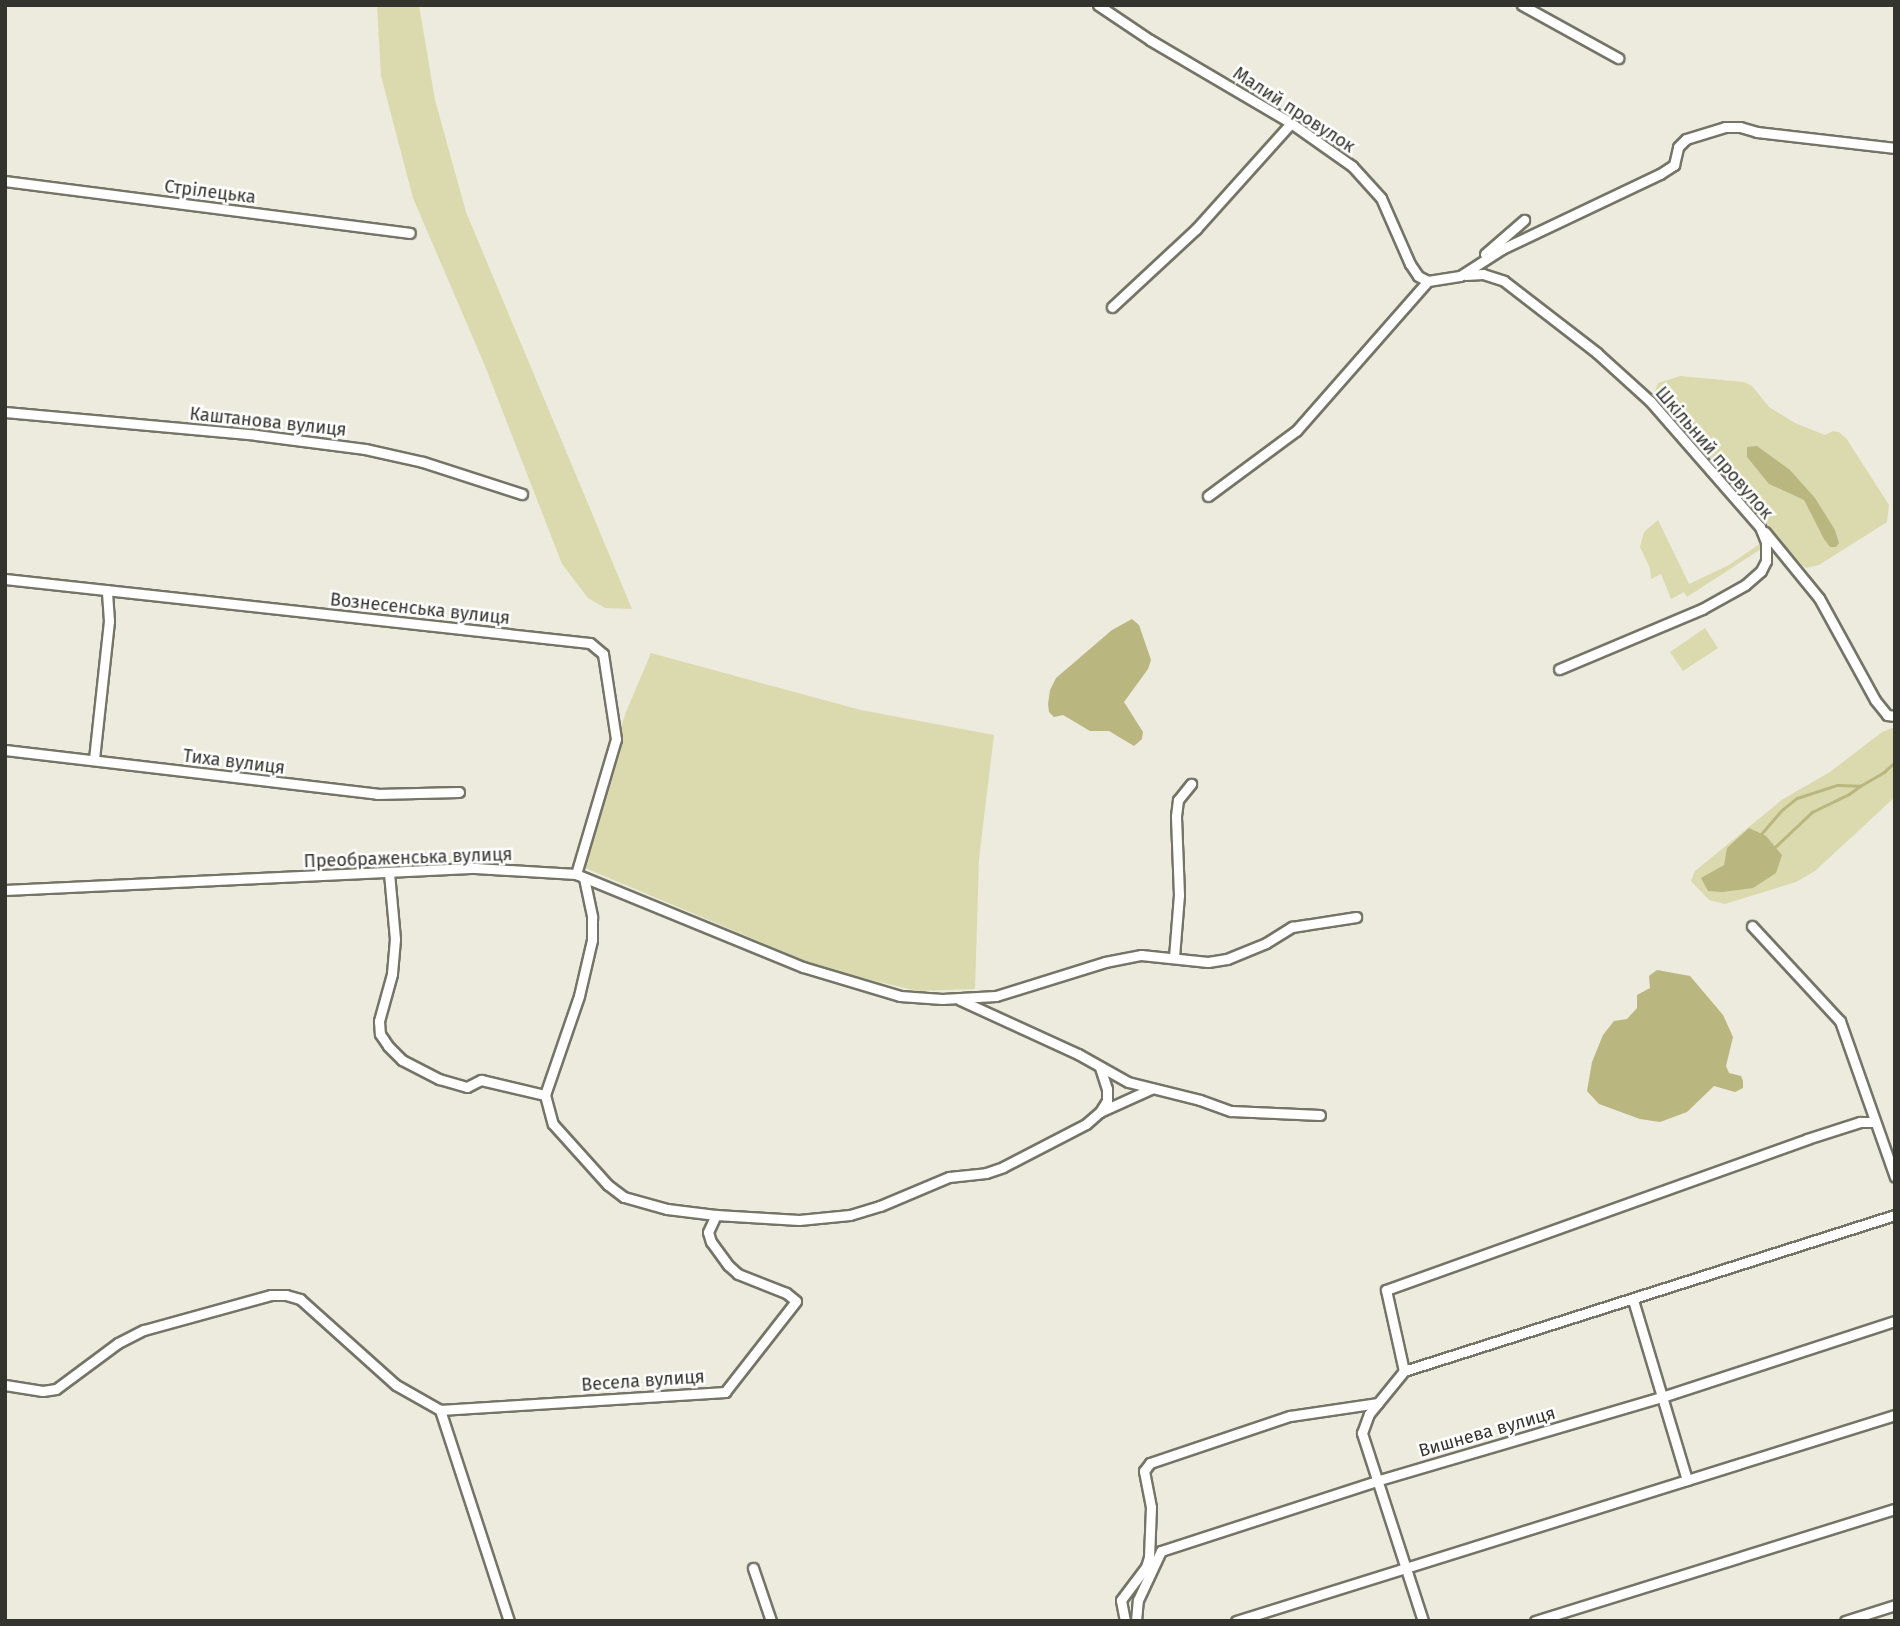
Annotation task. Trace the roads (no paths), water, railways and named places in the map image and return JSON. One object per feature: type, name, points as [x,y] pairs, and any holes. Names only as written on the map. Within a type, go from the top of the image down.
[{"type":"street","name":"Малий провулок","points":[[1098,5],[1291,123],[1352,166],[1371,183],[1389,213],[1409,264],[1418,276],[1428,281]]},
{"type":"street","points":[[1522,5],[1618,58]]},
{"type":"street","points":[[1112,307],[1196,229],[1291,123]]},
{"type":"street","name":"Шкільний провулок","points":[[1460,276],[1502,249],[1660,174],[1674,165],[1678,148],[1686,139],[1725,127],[1895,148]]},
{"type":"street","name":"Стрілецька","points":[[5,181],[411,233]]},
{"type":"street","points":[[1460,276],[1524,220]]},
{"type":"street","name":"Шкільний провулок","points":[[1428,281],[1483,274],[1504,281],[1597,353],[1650,401],[1760,527],[1766,542],[1766,561],[1761,571],[1745,585],[1702,609],[1559,668]]},
{"type":"street","points":[[1208,496],[1296,431],[1428,281]]},
{"type":"street","name":"Каштанова вулиця","points":[[5,412],[256,435],[365,449],[423,462],[522,494]]},
{"type":"street","points":[[1760,527],[1814,590],[1869,691],[1891,716]]},
{"type":"street","name":"Вознесенська вулиця","points":[[5,579],[590,643],[603,654],[616,738],[580,876]]},
{"type":"street","points":[[94,759],[109,621],[107,590]]},
{"type":"street","name":"Тиха вулиця","points":[[5,750],[377,794],[459,792]]},
{"type":"street","points":[[1174,957],[1179,895],[1176,816],[1178,800],[1191,784]]},
{"type":"street","name":"Преображенська вулиця","points":[[5,890],[475,869],[580,876],[803,967],[862,987],[900,996],[958,999],[996,996],[1105,962],[1141,955],[1208,962],[1227,959],[1266,943],[1292,927],[1356,917]]},
{"type":"street","points":[[390,873],[395,939],[392,974],[379,1021],[380,1034],[388,1046],[402,1060],[439,1079],[467,1087],[481,1080],[545,1095]]},
{"type":"street","points":[[580,876],[592,917],[592,940],[579,996],[545,1095],[552,1124],[608,1185],[624,1197],[667,1209],[716,1216],[799,1220],[850,1215],[880,1206],[949,1177],[986,1173],[1003,1167],[1086,1125],[1107,1101],[1107,1089],[1100,1068]]},
{"type":"street","points":[[1752,926],[1840,1021],[1895,1175]]},
{"type":"street","name":"Преображенська вулиця","points":[[958,999],[1078,1054],[1128,1082],[1231,1111],[1320,1115]]},
{"type":"street","points":[[1100,1112],[1152,1088]]},
{"type":"street","points":[[1404,1371],[1386,1290],[1807,1139],[1860,1122],[1875,1122]]},
{"type":"street","points":[[1423,1621],[1362,1433],[1364,1423],[1404,1371],[1895,1215]]},
{"type":"street","name":"Весела вулиця","points":[[440,1410],[725,1392],[796,1301],[786,1293],[738,1274],[728,1265],[711,1242],[708,1232],[716,1216]]},
{"type":"street","points":[[5,1385],[43,1391],[56,1389],[118,1343],[144,1330],[271,1295],[300,1299],[396,1385],[440,1410],[509,1621]]},
{"type":"street","points":[[1633,1300],[1687,1480]]},
{"type":"street","name":"Вишнева вулиця","points":[[1136,1621],[1138,1600],[1161,1551],[1376,1481],[1662,1397],[1895,1321]]},
{"type":"street","points":[[1125,1621],[1121,1600],[1146,1567],[1149,1557],[1151,1507],[1144,1471],[1150,1463],[1290,1416],[1378,1403]]},
{"type":"street","points":[[1236,1621],[1895,1416]]},
{"type":"street","points":[[1535,1621],[1895,1510]]},
{"type":"street","points":[[753,1568],[771,1621]]},
{"type":"street","points":[[1846,1621],[1895,1605]]},
{"type":"waterway","points":[[1761,834],[1782,810],[1797,798],[1837,785],[1860,786],[1895,762]]},
{"type":"waterway","points":[[1775,847],[1812,812],[1860,786]]}]
